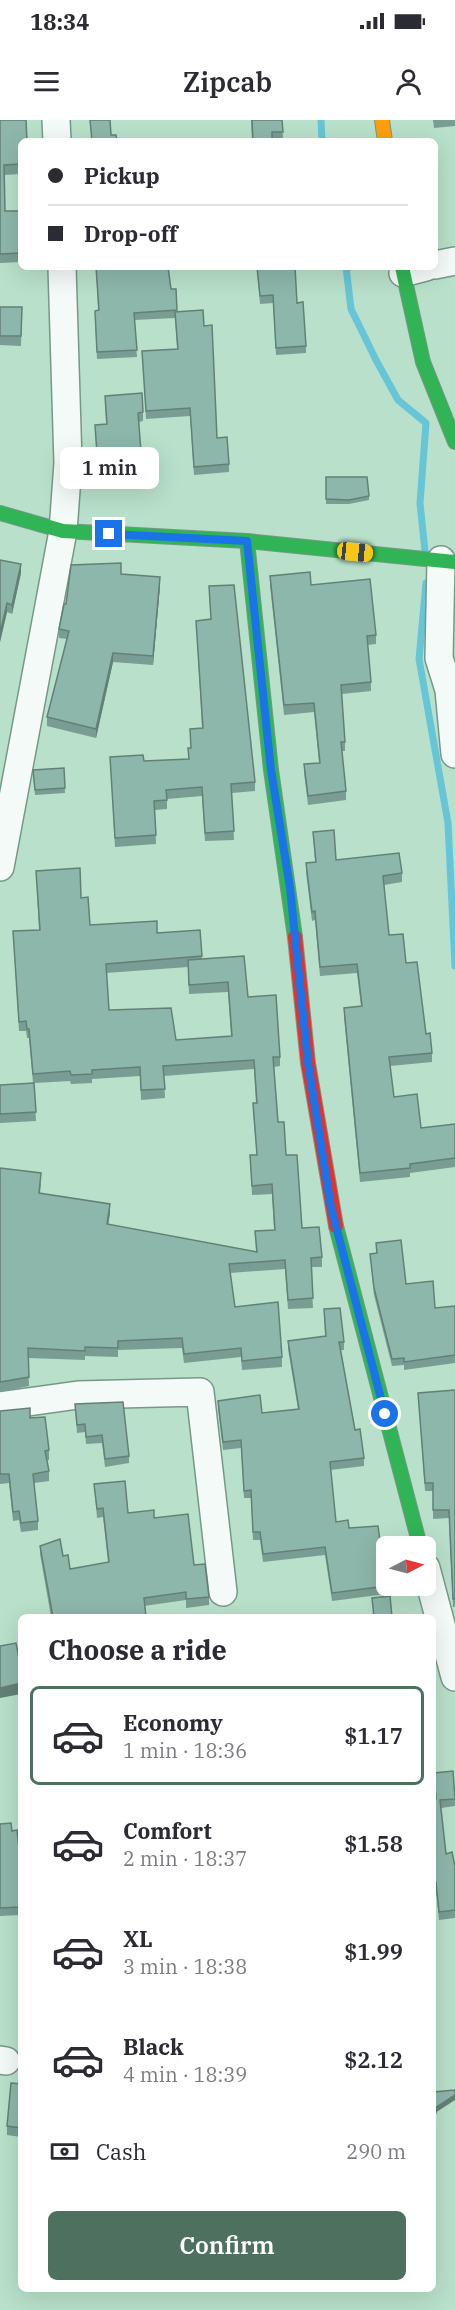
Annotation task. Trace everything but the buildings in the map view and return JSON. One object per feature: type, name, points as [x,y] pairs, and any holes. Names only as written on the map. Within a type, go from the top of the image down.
[{"type":"street","points":[[56,120],[57,138]]},
{"type":"street","points":[[382,120],[385,138]]},
{"type":"street","points":[[438,264],[455,261]]},
{"type":"street","points":[[0,867],[63,531],[68,463],[62,270]]},
{"type":"street","points":[[410,270],[423,363],[455,442]]},
{"type":"street","points":[[0,513],[63,531],[247,541],[448,561],[439,658],[449,690],[455,754]]},
{"type":"street","points":[[247,541],[271,770],[290,888],[308,1063],[331,1207],[417,1536]]},
{"type":"street","points":[[0,1406],[78,1395],[200,1392],[223,1592]]},
{"type":"street","points":[[433,1596],[455,1677]]},
{"type":"waterway","points":[[321,120],[322,138]]},
{"type":"waterway","points":[[346,270],[351,309],[376,360],[398,400],[426,423],[420,503],[425,551]]},
{"type":"waterway","points":[[426,583],[419,659],[448,823],[455,966]]},
{"type":"traffic: fast","points":[[403,270],[423,362],[455,442]]},
{"type":"traffic: fast","points":[[0,513],[63,531],[247,541],[455,562]]},
{"type":"traffic: fast","points":[[247,541],[271,770],[295,937]]},
{"type":"traffic: fast","points":[[336,1226],[417,1536]]},
{"type":"traffic: slow","points":[[382,120],[385,138]]},
{"type":"traffic: jam","points":[[295,937],[308,1063],[336,1226]]},
{"type":"route","points":[[109,534],[247,541],[271,770],[290,888],[308,1063],[331,1207],[385,1414]]}]
